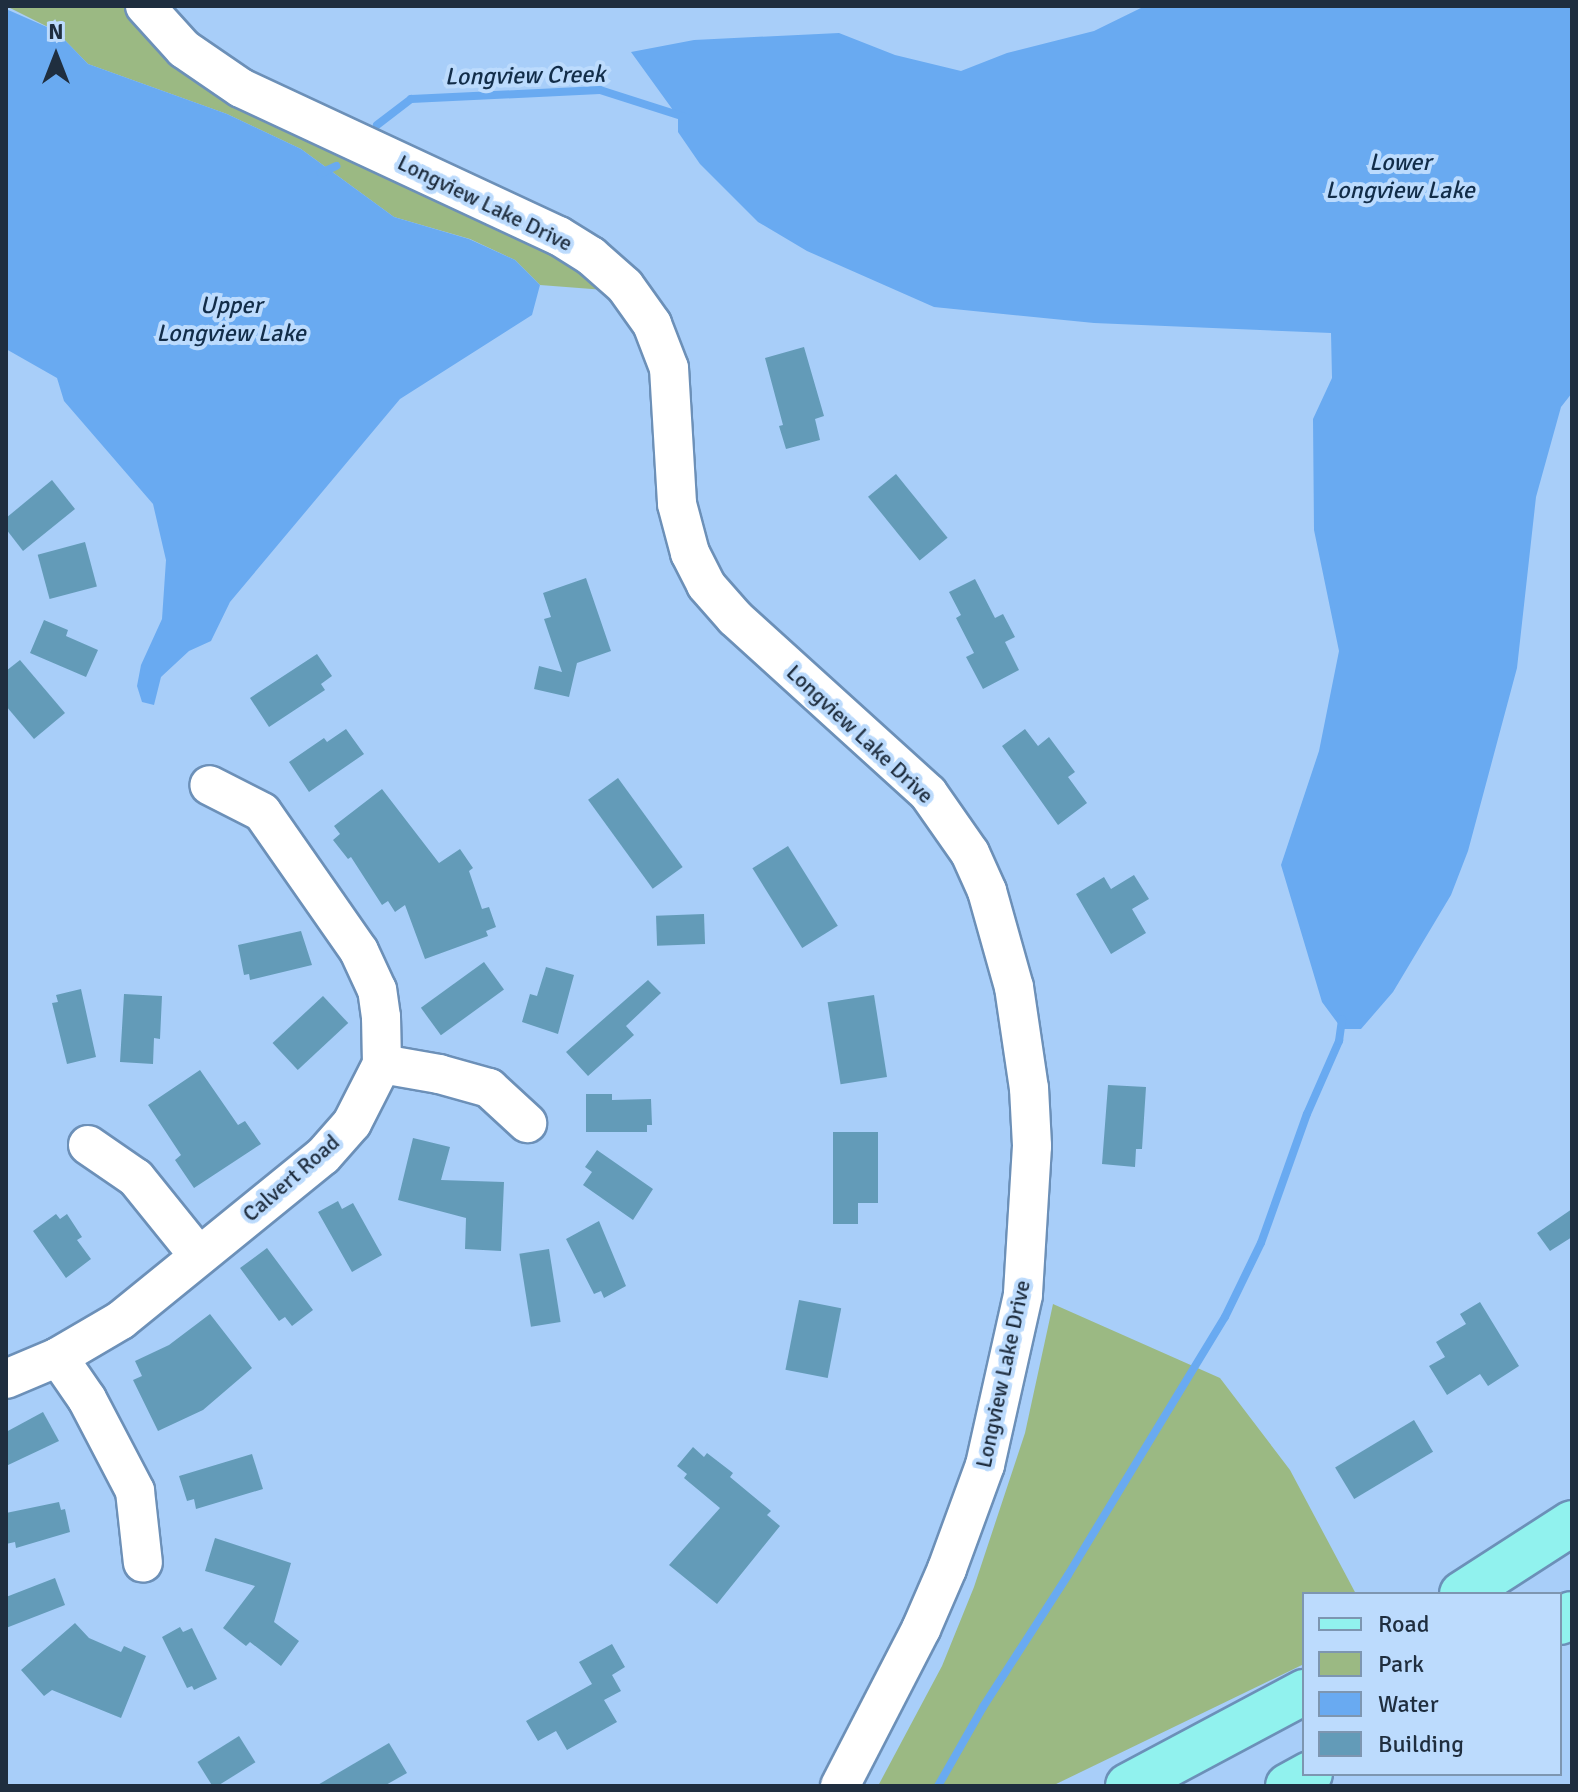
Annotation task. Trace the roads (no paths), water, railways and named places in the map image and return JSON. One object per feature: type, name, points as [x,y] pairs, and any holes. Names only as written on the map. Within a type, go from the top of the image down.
[{"type":"main road","points":[[1465,1592],[1572,1523]]},
{"type":"main road","points":[[1128,1786],[1302,1693]]},
{"type":"main road","points":[[1288,1786],[1306,1776]]},
{"type":"street","name":"Longview Lake Drive","points":[[145,6],[184,49],[241,88],[559,236],[591,256],[625,286],[652,324],[669,368],[677,504],[686,540],[706,585],[735,618],[928,793],[970,853],[987,891],[1014,987],[1029,1088],[1032,1161],[1023,1295],[985,1465],[947,1569],[914,1643],[840,1786]]},
{"type":"street","points":[[209,785],[262,812],[359,951],[377,990],[382,1064],[439,1074],[489,1088],[527,1123]]},
{"type":"street","name":"Calvert Road","points":[[6,1379],[58,1357],[121,1320],[323,1156],[352,1123],[382,1064]]},
{"type":"street","points":[[88,1145],[136,1178],[199,1256]]},
{"type":"street","points":[[58,1357],[87,1399],[135,1491],[143,1563]]},
{"type":"water","name":"Lower Longview Lake","points":[[1145,6],[1572,6],[1572,393],[1561,407],[1536,497],[1517,668],[1468,851],[1451,895],[1393,992],[1361,1029],[1342,1029],[1322,1002],[1281,865],[1319,751],[1339,651],[1314,530],[1313,419],[1332,378],[1331,333],[1094,323],[934,307],[807,251],[758,222],[700,164],[678,132],[678,117],[631,52],[694,40],[839,33],[895,55],[961,71],[1007,53],[1094,31]]},
{"type":"water","name":"Upper Longview Lake","points":[[6,9],[56,31],[88,64],[227,114],[301,149],[394,217],[469,239],[515,260],[540,285],[532,315],[400,399],[230,602],[211,641],[189,651],[161,677],[154,705],[142,702],[137,686],[141,665],[162,619],[166,560],[153,504],[64,401],[57,378],[6,349]]},
{"type":"waterway","name":"Longview Creek","points":[[377,125],[411,99],[600,90],[688,118]]},
{"type":"waterway","points":[[321,173],[336,166]]},
{"type":"waterway","points":[[938,1786],[983,1707],[1068,1575],[1225,1317],[1261,1243],[1307,1114],[1339,1041],[1342,1019]]}]
